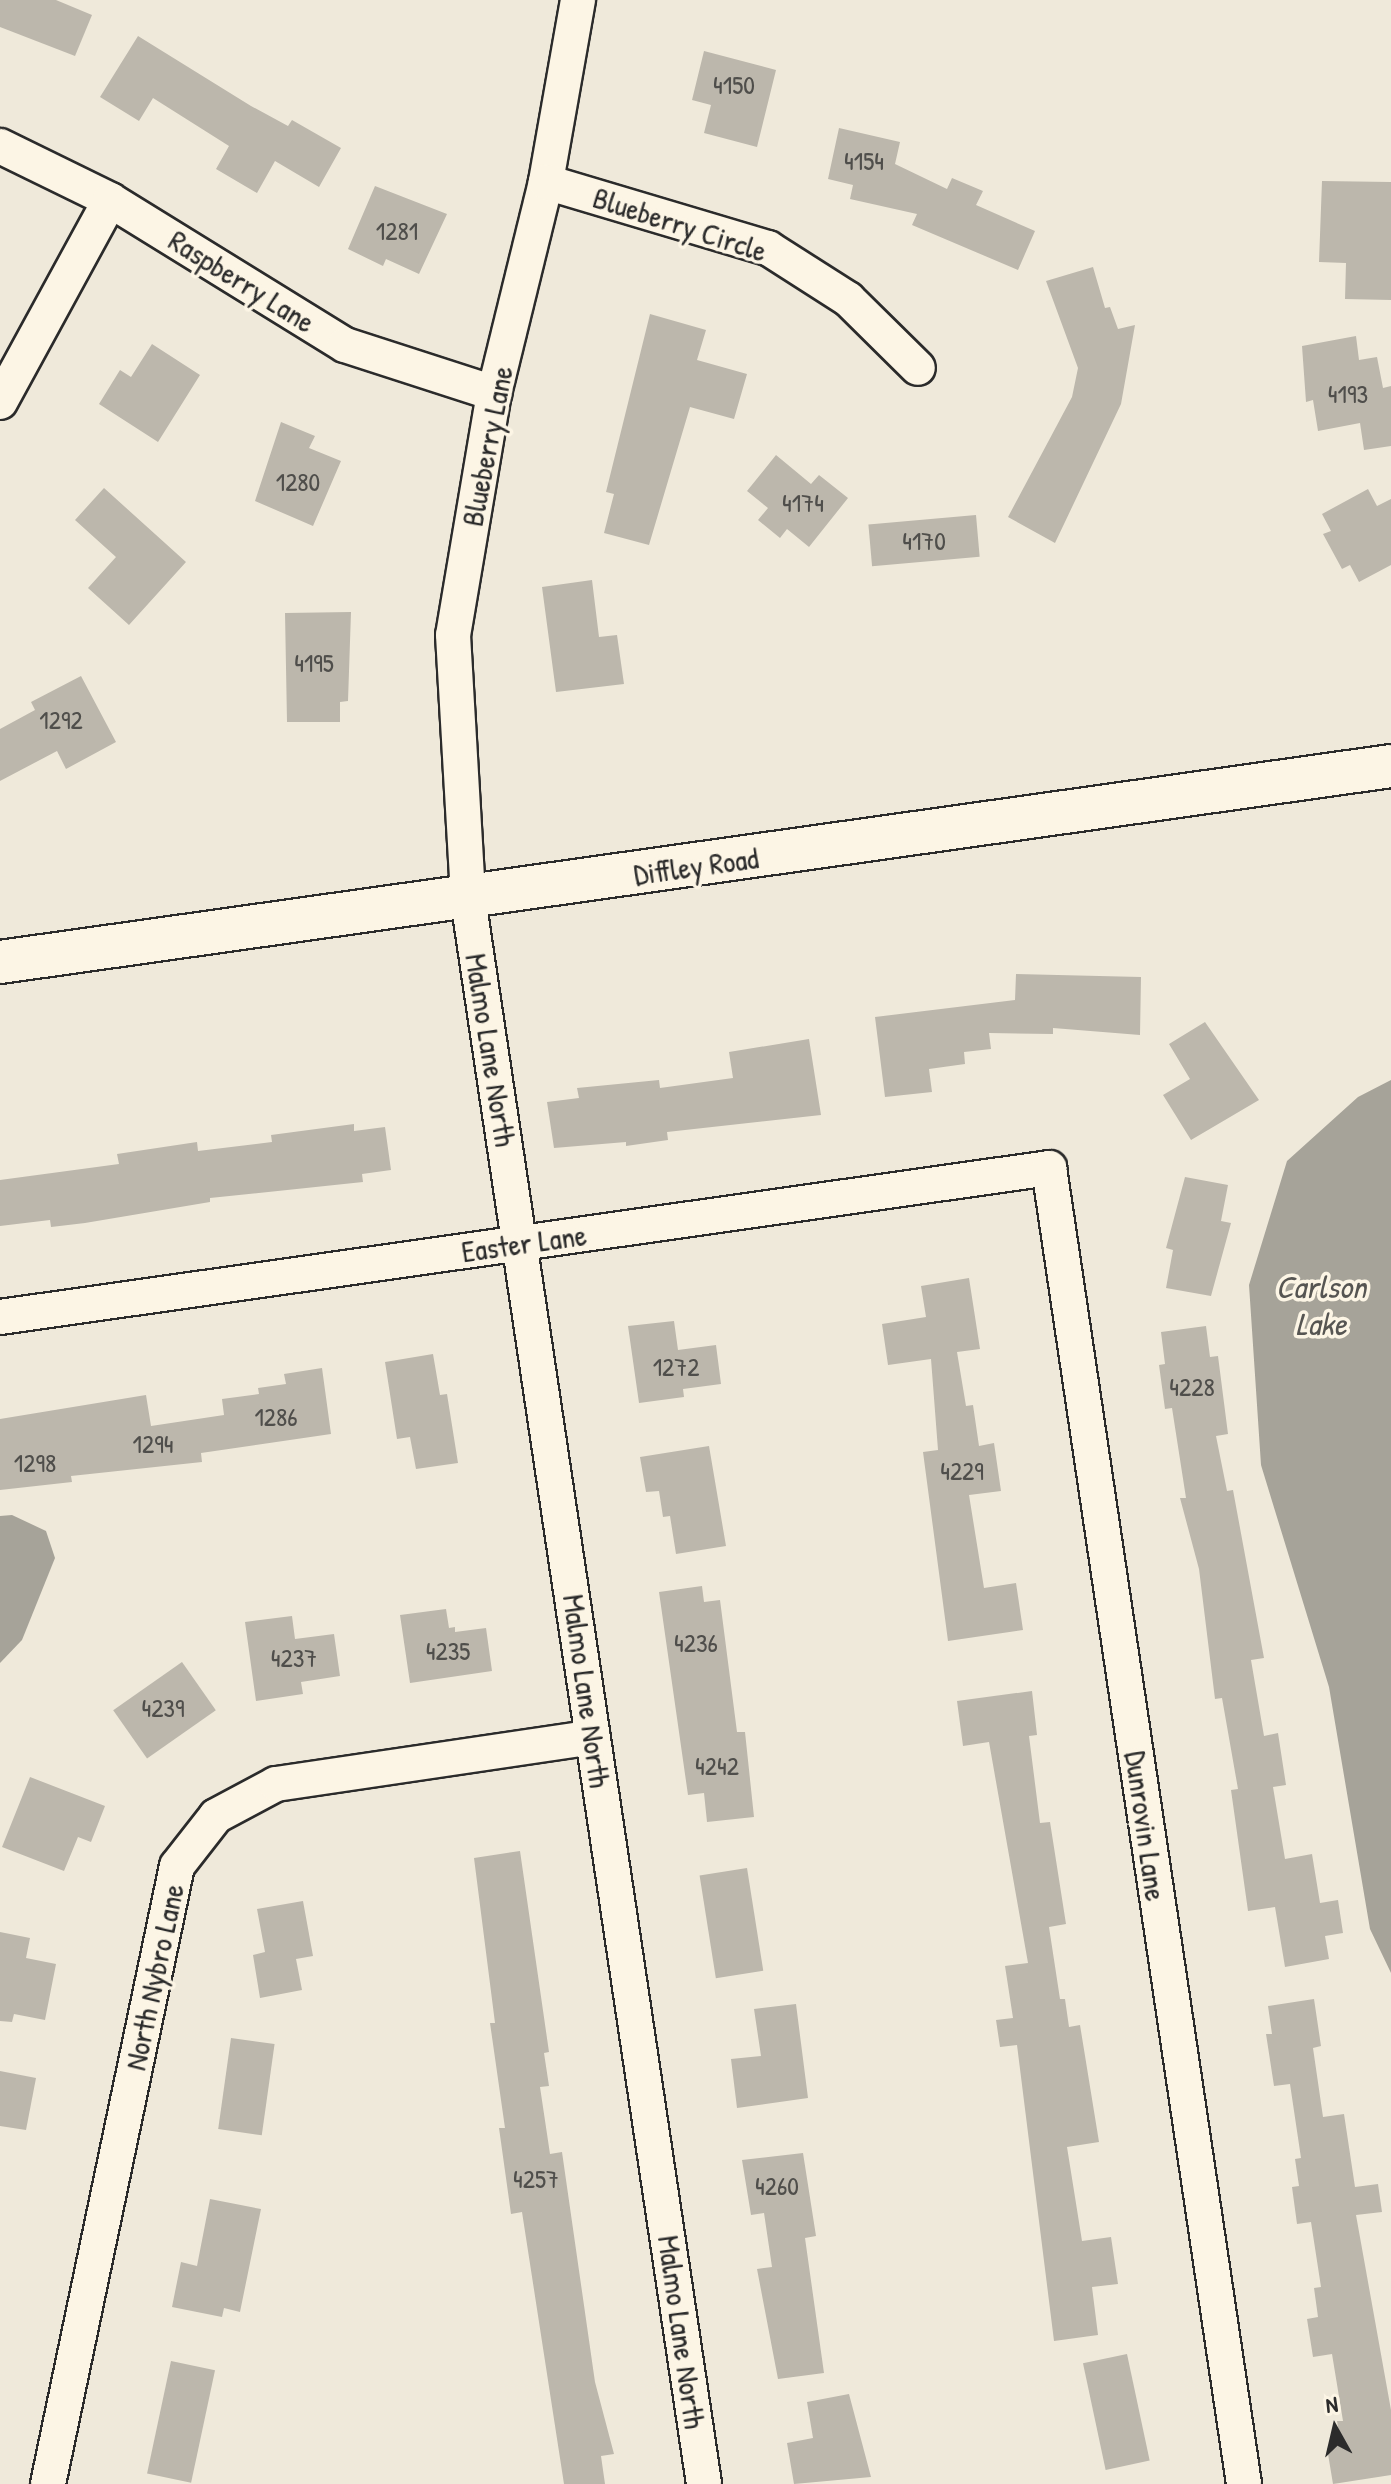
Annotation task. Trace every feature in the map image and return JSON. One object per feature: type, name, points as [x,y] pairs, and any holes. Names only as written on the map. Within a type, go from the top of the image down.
[{"type":"main road","name":"Diffley Road","points":[[0,962],[468,899],[1391,766]]},
{"type":"street","name":"Blueberry Lane","points":[[468,899],[453,635],[494,393],[546,182],[578,0]]},
{"type":"street","name":"Raspberry Lane","points":[[0,146],[110,200],[345,345],[494,393]]},
{"type":"street","name":"Blueberry Circle","points":[[546,182],[768,248],[848,299],[918,368]]},
{"type":"street","points":[[0,402],[110,200]]},
{"type":"street","name":"Malmo Lane North","points":[[468,899],[704,2484]]},
{"type":"street","name":"Easter Lane","points":[[0,1317],[1049,1168]]},
{"type":"street","name":"Dunrovin Lane","points":[[1049,1168],[1244,2484]]},
{"type":"street","name":"North Nybro Lane","points":[[48,2484],[177,1866],[216,1816],[276,1784],[593,1737]]},
{"type":"water","name":"Carlson Lake","points":[[1391,1080],[1391,1973],[1370,1929],[1329,1687],[1261,1465],[1249,1285],[1287,1161],[1358,1097]]},
{"type":"water","points":[[12,1515],[46,1531],[55,1558],[22,1640],[0,1663],[0,1516]]},
{"type":"building","points":[[0,0],[56,0],[92,15],[75,56],[0,27]]},
{"type":"building","points":[[138,36],[251,106],[288,126],[292,120],[341,148],[319,187],[275,161],[257,193],[216,169],[229,146],[153,98],[139,121],[100,97]]},
{"type":"building","points":[[704,51],[776,70],[757,147],[704,133],[711,105],[692,100]]},
{"type":"building","points":[[839,128],[900,142],[895,164],[947,189],[952,178],[983,191],[976,205],[1035,231],[1018,270],[912,225],[917,214],[850,199],[853,185],[828,179]]},
{"type":"building","points":[[1322,181],[1391,182],[1391,300],[1345,299],[1346,263],[1319,262]]},
{"type":"building","points":[[375,186],[447,214],[419,274],[386,259],[383,266],[348,249]]},
{"type":"building","points":[[1093,267],[1105,308],[1110,307],[1118,329],[1135,325],[1121,404],[1055,543],[1008,517],[1072,397],[1078,368],[1046,281]]},
{"type":"building","points":[[650,314],[706,330],[697,360],[747,374],[734,419],[690,407],[649,545],[604,533],[614,494],[606,492]]},
{"type":"building","points":[[1356,336],[1359,360],[1377,357],[1383,388],[1391,386],[1391,446],[1364,450],[1360,423],[1318,431],[1313,400],[1306,402],[1302,346]]},
{"type":"building","points":[[152,344],[200,375],[158,442],[99,404],[120,370],[131,377]]},
{"type":"building","points":[[281,422],[315,436],[309,448],[341,461],[313,526],[255,501]]},
{"type":"building","points":[[776,455],[811,484],[819,475],[848,498],[809,547],[787,529],[780,538],[758,520],[768,508],[747,491]]},
{"type":"building","points":[[104,488],[186,562],[129,625],[88,588],[116,557],[75,520]]},
{"type":"building","points":[[1368,489],[1377,506],[1391,499],[1391,565],[1359,582],[1350,565],[1342,569],[1323,534],[1331,531],[1322,514]]},
{"type":"building","points":[[976,515],[980,557],[872,566],[868,524]]},
{"type":"building","points":[[592,580],[599,637],[617,635],[624,684],[556,692],[542,587]]},
{"type":"building","points":[[351,612],[348,701],[340,702],[340,722],[287,722],[285,613]]},
{"type":"building","points":[[81,676],[116,742],[66,769],[57,751],[0,781],[0,729],[35,710],[31,702]]},
{"type":"building","points":[[1016,974],[1141,977],[1140,1035],[1053,1028],[1053,1034],[989,1033],[991,1049],[964,1052],[965,1064],[929,1069],[932,1092],[885,1097],[875,1017],[1015,1000]]},
{"type":"building","points":[[1205,1022],[1259,1100],[1191,1140],[1163,1095],[1190,1079],[1169,1044]]},
{"type":"building","points":[[809,1039],[821,1115],[667,1132],[668,1140],[626,1146],[626,1142],[554,1148],[547,1102],[579,1098],[577,1088],[659,1080],[660,1088],[733,1078],[729,1052]]},
{"type":"building","points":[[354,1124],[354,1131],[385,1127],[391,1170],[362,1174],[363,1182],[210,1198],[210,1202],[85,1223],[51,1227],[50,1220],[0,1226],[0,1180],[119,1164],[117,1154],[197,1142],[198,1151],[272,1142],[271,1135]]},
{"type":"building","points":[[1185,1177],[1228,1185],[1221,1221],[1231,1223],[1211,1296],[1166,1288],[1173,1250],[1166,1248]]},
{"type":"building","points":[[969,1278],[980,1349],[957,1352],[966,1406],[973,1405],[979,1446],[994,1443],[1001,1491],[969,1495],[984,1588],[1016,1583],[1023,1630],[948,1641],[923,1452],[938,1450],[931,1359],[888,1365],[882,1324],[926,1317],[921,1286]]},
{"type":"building","points":[[674,1321],[678,1350],[716,1345],[721,1384],[683,1389],[684,1397],[639,1403],[628,1326]]},
{"type":"building","points":[[1206,1326],[1210,1357],[1218,1356],[1228,1434],[1216,1436],[1227,1491],[1233,1490],[1264,1658],[1251,1660],[1264,1736],[1278,1733],[1286,1785],[1273,1787],[1285,1859],[1312,1854],[1320,1903],[1338,1900],[1343,1933],[1325,1936],[1329,1959],[1285,1967],[1275,1907],[1248,1911],[1231,1790],[1238,1789],[1222,1698],[1215,1699],[1199,1569],[1180,1498],[1186,1498],[1172,1408],[1165,1409],[1159,1365],[1165,1364],[1161,1332]]},
{"type":"building","points":[[433,1354],[440,1395],[447,1394],[458,1463],[416,1469],[410,1437],[397,1439],[385,1362]]},
{"type":"building","points":[[322,1368],[331,1434],[201,1453],[202,1462],[71,1476],[72,1482],[0,1490],[0,1419],[146,1395],[151,1426],[224,1415],[222,1399],[259,1394],[258,1388],[286,1384],[284,1374]]},
{"type":"building","points":[[709,1446],[726,1546],[676,1554],[670,1516],[663,1517],[659,1491],[646,1492],[640,1457]]},
{"type":"building","points":[[702,1586],[704,1602],[720,1600],[737,1732],[745,1732],[754,1817],[707,1822],[704,1793],[688,1795],[659,1592]]},
{"type":"building","points":[[446,1609],[449,1628],[455,1627],[455,1632],[486,1628],[492,1671],[410,1683],[400,1615]]},
{"type":"building","points":[[292,1616],[295,1639],[334,1634],[340,1676],[301,1682],[303,1694],[256,1701],[245,1622]]},
{"type":"building","points":[[182,1662],[216,1710],[147,1759],[113,1710]]},
{"type":"building","points":[[1032,1691],[1037,1735],[1029,1736],[1040,1823],[1050,1822],[1066,1924],[1049,1927],[1060,1999],[1065,1999],[1069,2027],[1080,2025],[1099,2142],[1067,2147],[1082,2241],[1111,2237],[1118,2284],[1092,2287],[1098,2335],[1054,2341],[1017,2045],[1000,2047],[996,2020],[1013,2018],[1005,1966],[1028,1963],[989,1742],[963,1746],[957,1701]]},
{"type":"building","points":[[30,1777],[105,1806],[91,1842],[78,1837],[64,1871],[2,1847]]},
{"type":"building","points":[[520,1851],[549,2052],[544,2053],[549,2086],[540,2087],[550,2154],[562,2152],[595,2382],[614,2454],[601,2456],[605,2484],[564,2484],[522,2212],[511,2214],[499,2128],[505,2128],[490,2023],[495,2023],[474,1858]]},
{"type":"building","points":[[747,1868],[763,1971],[716,1978],[700,1876]]},
{"type":"building","points":[[303,1901],[313,1956],[296,1959],[302,1990],[260,1998],[253,1955],[265,1952],[257,1909]]},
{"type":"building","points":[[0,1932],[30,1938],[26,1958],[56,1964],[45,2020],[14,2014],[12,2022],[0,2021]]},
{"type":"building","points":[[1314,1999],[1321,2046],[1313,2048],[1323,2117],[1344,2114],[1355,2187],[1378,2184],[1382,2212],[1356,2215],[1391,2410],[1391,2475],[1333,2484],[1327,2448],[1341,2445],[1337,2421],[1343,2421],[1332,2354],[1313,2357],[1307,2319],[1318,2317],[1314,2288],[1321,2287],[1311,2222],[1297,2224],[1292,2187],[1299,2186],[1295,2159],[1301,2158],[1290,2084],[1274,2086],[1266,2034],[1272,2034],[1268,2006]]},
{"type":"building","points":[[796,2004],[808,2098],[737,2108],[731,2059],[761,2056],[754,2009]]},
{"type":"building","points":[[231,2038],[275,2044],[262,2135],[218,2129]]},
{"type":"building","points":[[0,2071],[36,2078],[26,2130],[0,2126]]},
{"type":"building","points":[[803,2153],[816,2236],[805,2238],[824,2373],[778,2379],[757,2269],[772,2267],[764,2213],[751,2215],[742,2160]]},
{"type":"building","points":[[210,2199],[261,2209],[240,2312],[224,2308],[222,2317],[172,2307],[181,2262],[197,2266]]},
{"type":"building","points":[[1127,2354],[1150,2461],[1106,2470],[1083,2363]]},
{"type":"building","points":[[171,2361],[215,2370],[191,2483],[147,2473]]},
{"type":"building","points":[[849,2394],[871,2477],[794,2484],[787,2443],[813,2438],[807,2402]]}]
